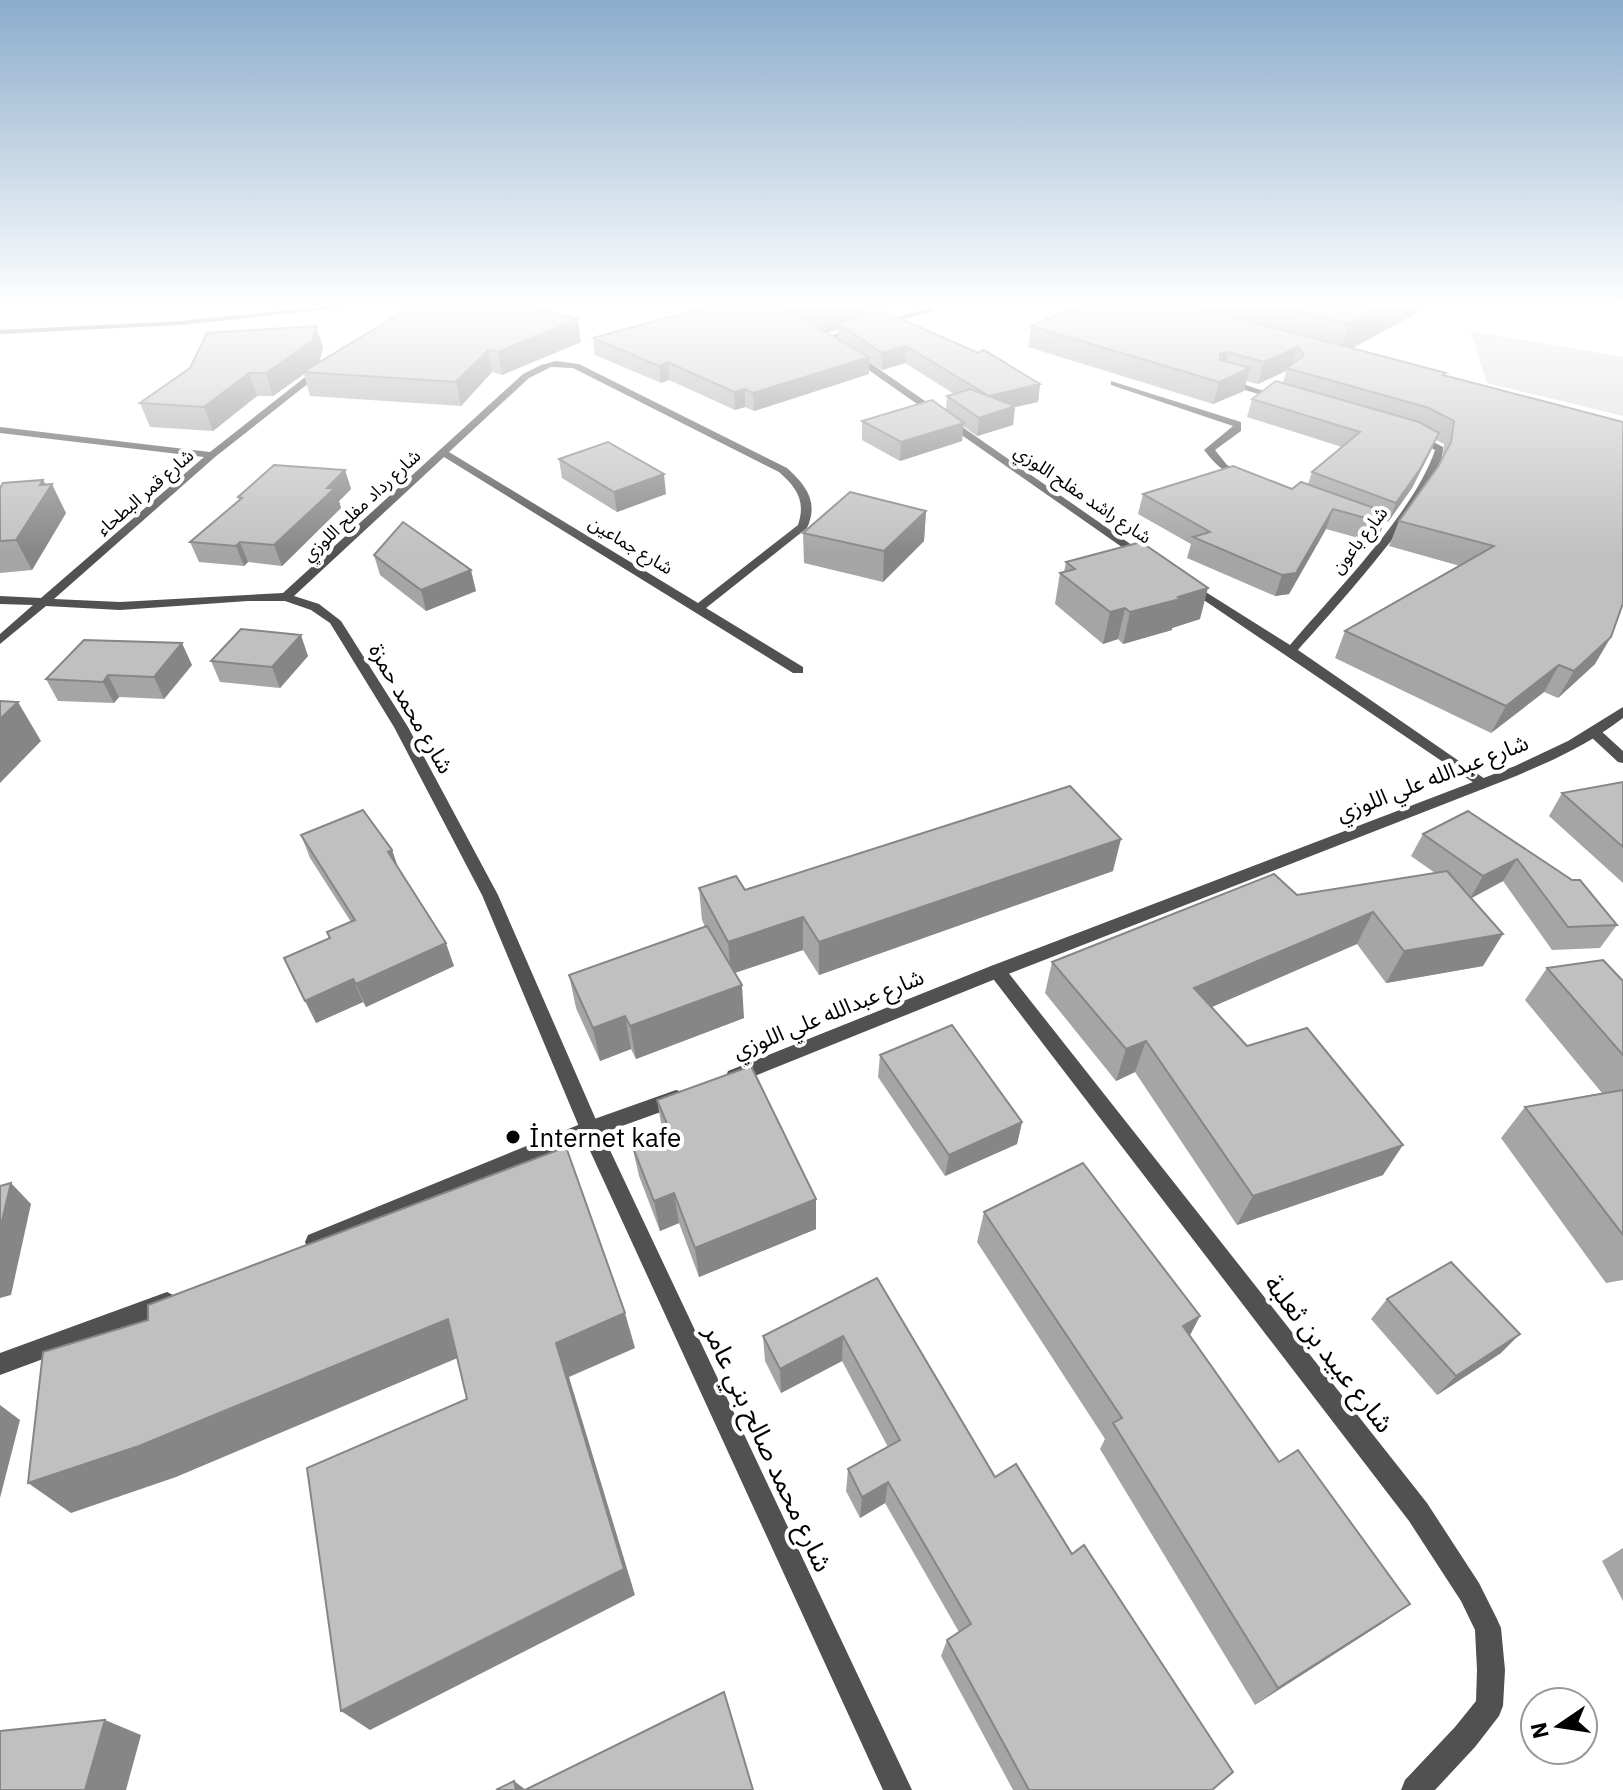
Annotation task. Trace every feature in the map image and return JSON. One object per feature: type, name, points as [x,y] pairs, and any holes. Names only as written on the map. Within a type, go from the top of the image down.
[{"type":"street","name":"شارع قمر البطحاء","points":[[0,640],[212,455],[298,388]]},
{"type":"street","name":"شارع رداد مفلح اللوزي","points":[[286,597],[514,388]]},
{"type":"street","name":"شارع رداد مفلح اللوزي","points":[[616,388],[783,470],[806,494],[807,516],[803,526],[699,608]]},
{"type":"street","name":"شارع راشد مفلح اللوزي","points":[[898,388],[1153,563]]},
{"type":"street","points":[[1128,388],[1238,424],[1238,429],[1209,450],[1224,467],[1260,481]]},
{"type":"street","points":[[1247,388],[1294,402]]},
{"type":"street","points":[[0,430],[212,455]]},
{"type":"street","name":"شارع باعون","points":[[1291,651],[1392,531],[1433,468],[1440,454],[1436,444],[1401,432]]},
{"type":"street","name":"شارع جماعين","points":[[444,453],[798,670]]},
{"type":"street","points":[[1377,525],[1392,531]]},
{"type":"street","points":[[1178,579],[1291,651],[1483,784]]},
{"type":"street","name":"شارع محمد حمزة","points":[[0,600],[120,606],[286,597],[315,607],[335,621],[401,727],[490,895],[590,1129]]},
{"type":"street","name":"شارع عبدالله علي اللوزي","points":[[720,1082],[997,971],[1483,784],[1561,751],[1595,733],[1623,711]]},
{"type":"street","points":[[1595,733],[1623,759]]},
{"type":"street","name":"شارع عبيد بن ثعلبة","points":[[997,971],[1418,1512],[1470,1592],[1488,1628],[1491,1670],[1489,1706],[1415,1790]]},
{"type":"street","points":[[300,1248],[590,1129],[691,1093]]},
{"type":"street","name":"شارع محمد صالح بني عامر","points":[[590,1129],[898,1790]]},
{"type":"street","points":[[0,1364],[102,1329],[184,1296]]},
{"type":"shaded area","points":[[1506,388],[1623,388],[1623,416]]},
{"type":"building","points":[[162,388],[230,388],[204,407],[140,403]]},
{"type":"building","points":[[724,388],[771,388],[753,393],[745,389],[734,392]]},
{"type":"building","points":[[975,388],[1025,388],[989,396]]},
{"type":"building","points":[[1267,388],[1299,388],[1419,422],[1439,433],[1420,469],[1396,503],[1312,472],[1360,432],[1252,399]]},
{"type":"building","points":[[1356,388],[1491,388],[1623,422],[1623,603],[1611,637],[1574,671],[1559,665],[1506,706],[1345,631],[1494,546],[1399,521],[1438,467],[1451,442],[1454,421],[1429,408]]},
{"type":"building","points":[[970,389],[1015,406],[979,418],[947,396]]},
{"type":"building","points":[[932,400],[964,423],[901,442],[862,421]]},
{"type":"building","points":[[608,442],[664,474],[614,492],[559,459]]},
{"type":"building","points":[[274,465],[345,470],[327,488],[335,488],[274,545],[190,542],[242,498],[238,497]]},
{"type":"building","points":[[1233,466],[1292,489],[1301,482],[1388,513],[1380,522],[1333,509],[1296,573],[1282,575],[1193,537],[1210,532],[1143,494]]},
{"type":"building","points":[[43,480],[40,485],[52,484],[16,540],[0,541],[0,488],[3,483]]},
{"type":"building","points":[[850,492],[926,511],[884,551],[803,533]]},
{"type":"building","points":[[403,522],[471,570],[421,590],[374,555]]},
{"type":"building","points":[[1141,542],[1208,588],[1130,612],[1125,608],[1110,612],[1060,573],[1075,569],[1066,562]]},
{"type":"building","points":[[241,629],[301,635],[272,667],[211,661]]},
{"type":"building","points":[[84,640],[182,643],[154,677],[108,675],[103,682],[46,679]]},
{"type":"building","points":[[0,701],[18,702],[0,719]]},
{"type":"building","points":[[1623,782],[1623,847],[1562,793]]},
{"type":"building","points":[[1070,786],[1121,839],[819,942],[803,917],[728,942],[699,888],[736,876],[745,890]]},
{"type":"building","points":[[363,810],[392,850],[388,852],[446,943],[356,984],[353,979],[305,1001],[284,958],[330,938],[327,932],[355,920],[301,835]]},
{"type":"building","points":[[1468,811],[1572,880],[1580,880],[1617,925],[1568,927],[1517,859],[1483,876],[1423,834]]},
{"type":"building","points":[[1447,871],[1503,934],[1404,951],[1373,912],[1194,988],[1247,1046],[1307,1028],[1403,1145],[1253,1196],[1146,1041],[1126,1049],[1052,962],[1274,874],[1297,895]]},
{"type":"building","points":[[707,926],[742,985],[630,1026],[625,1016],[593,1028],[569,975]]},
{"type":"building","points":[[1603,960],[1623,981],[1623,1055],[1547,968]]},
{"type":"building","points":[[952,1025],[1022,1122],[949,1155],[880,1055]]},
{"type":"building","points":[[751,1066],[816,1199],[695,1248],[674,1193],[654,1201],[632,1145],[670,1131],[657,1100]]},
{"type":"building","points":[[1623,1090],[1623,1235],[1525,1107]]},
{"type":"building","points":[[566,1147],[625,1313],[556,1343],[624,1569],[341,1711],[307,1468],[467,1399],[448,1319],[139,1446],[28,1483],[43,1352],[148,1320],[148,1305]]},
{"type":"building","points":[[1083,1163],[1200,1316],[1183,1326],[1279,1462],[1298,1450],[1410,1604],[1278,1688],[1113,1423],[1122,1418],[984,1212]]},
{"type":"building","points":[[11,1183],[0,1229],[0,1186]]},
{"type":"building","points":[[1451,1262],[1520,1334],[1456,1376],[1387,1299]]},
{"type":"building","points":[[877,1278],[995,1477],[1016,1464],[1072,1554],[1084,1545],[1233,1772],[1212,1790],[1029,1790],[947,1640],[971,1624],[888,1482],[862,1497],[848,1469],[900,1440],[843,1336],[780,1369],[763,1336]]},
{"type":"building","points":[[724,1692],[753,1790],[525,1790]]},
{"type":"building","points":[[105,1720],[85,1790],[0,1790],[0,1731]]},
{"type":"building","points":[[514,1781],[516,1790],[496,1790]]},
{"type":"place","name":"İnternet kafe","points":[[513,1137]]}]
